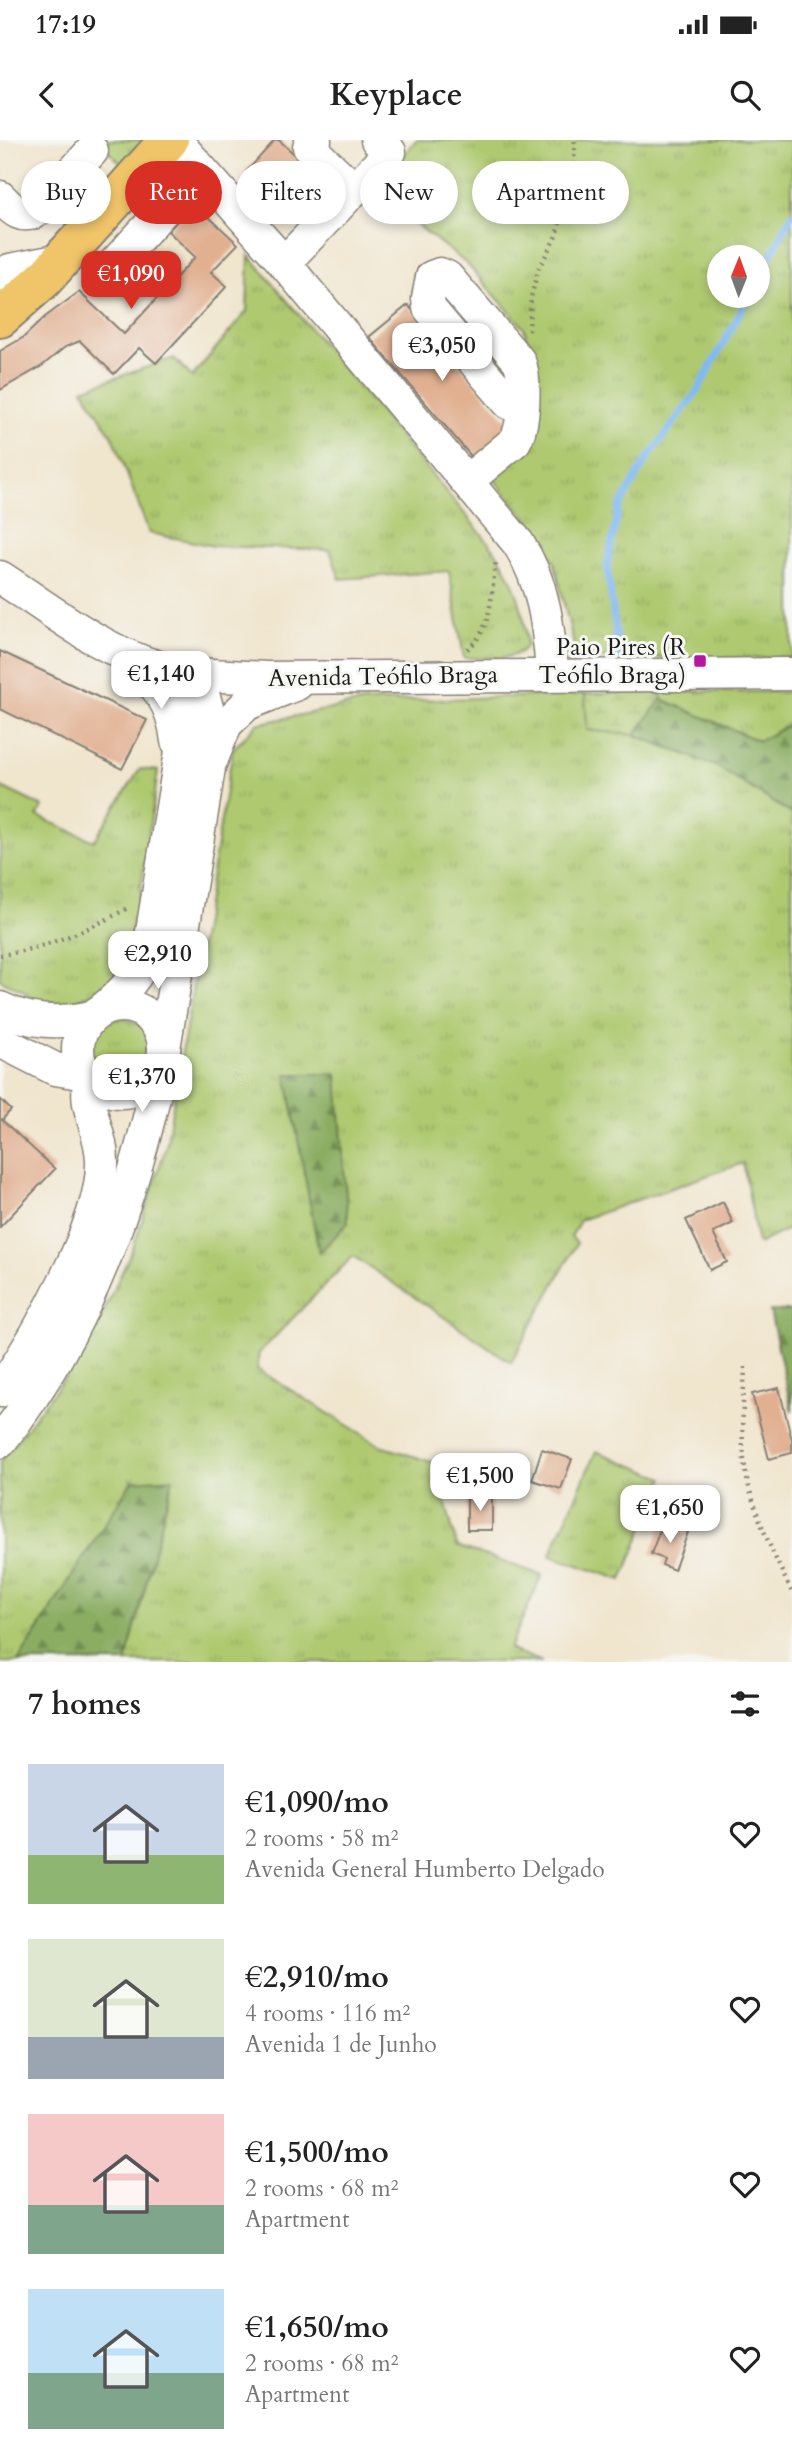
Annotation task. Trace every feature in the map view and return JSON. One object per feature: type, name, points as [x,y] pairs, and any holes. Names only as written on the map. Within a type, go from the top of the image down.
[{"type":"main road","points":[[0,318],[44,279],[169,140]]},
{"type":"street","points":[[175,140],[193,161]]},
{"type":"street","points":[[315,140],[309,146],[354,189]]},
{"type":"street","points":[[284,263],[390,152],[377,140]]},
{"type":"street","points":[[0,197],[17,213],[30,215],[37,211],[92,151]]},
{"type":"street","points":[[222,194],[284,263],[523,549],[537,577],[547,621],[552,674]]},
{"type":"street","points":[[101,278],[151,224]]},
{"type":"street","points":[[0,276],[10,270],[61,260]]},
{"type":"street","points":[[467,481],[519,434],[522,408],[522,367],[519,360],[447,277],[440,274],[432,277],[429,308],[509,403],[522,408]]},
{"type":"street","name":"Avenida Teófilo Braga","points":[[0,577],[122,653],[158,667],[198,675],[266,678],[792,674]]},
{"type":"street","points":[[122,653],[154,683],[167,701],[194,765]]},
{"type":"street","points":[[0,1441],[57,1359],[100,1274],[131,1185],[163,1055],[194,765],[190,696],[198,675]]},
{"type":"street","points":[[0,1008],[18,1017],[69,1022],[97,1014],[114,1007],[127,1006],[139,1010],[158,1026],[163,1055],[157,1072],[149,1081],[129,1091],[104,1088],[87,1075],[80,1063],[79,1039],[97,1014],[131,985],[143,966],[149,950],[156,902],[194,765],[226,724],[247,705],[314,677]]},
{"type":"street","points":[[0,1041],[55,1069],[87,1075]]},
{"type":"street","points":[[1,1387],[17,1367],[62,1285],[89,1221],[99,1189],[101,1145],[88,1102],[87,1075]]},
{"type":"path","points":[[522,367],[528,345],[531,297],[539,268],[555,237],[573,183],[575,140]]},
{"type":"path","points":[[463,675],[463,652],[478,641],[485,627],[503,523]]},
{"type":"path","points":[[0,955],[46,943],[100,924],[139,901],[156,902]]},
{"type":"path","points":[[745,1367],[742,1428],[748,1485],[777,1562],[792,1592]]},
{"type":"green space","points":[[96,140],[145,140],[123,165]]},
{"type":"green space","points":[[416,140],[792,140],[792,658],[602,658],[590,657],[575,649],[554,561],[533,526],[492,477],[531,443],[537,423],[535,371],[524,328],[468,265],[416,224],[458,224],[458,161],[398,161]]},
{"type":"green space","points":[[249,255],[494,549],[507,571],[521,607],[527,645],[522,651],[508,657],[464,658],[449,571],[340,579],[330,550],[214,546],[149,533],[114,439],[83,389],[174,358],[192,377],[247,311]]},
{"type":"green space","points":[[660,691],[792,692],[792,723],[759,741],[661,699]]},
{"type":"green space","points":[[660,691],[661,699],[635,735],[587,730],[585,694]]},
{"type":"green space","points":[[585,694],[587,730],[635,735],[716,766],[792,814],[792,1227],[758,1244],[743,1163],[580,1220],[571,1237],[577,1243],[511,1362],[353,1256],[259,1353],[257,1369],[381,1446],[435,1463],[457,1546],[542,1575],[509,1649],[542,1662],[126,1662],[132,1481],[18,1662],[0,1662],[0,1462],[86,1350],[133,1248],[166,1147],[233,749],[257,724],[364,702]]},
{"type":"green space","points":[[661,699],[759,741],[792,723],[792,814],[716,766],[635,735]]},
{"type":"green space","points":[[140,769],[158,771],[139,901],[121,970],[99,990],[69,1005],[33,1000],[22,990],[0,980],[0,786],[43,807],[37,816],[94,841]]},
{"type":"green space","points":[[121,1019],[138,1024],[146,1032],[151,1049],[146,1066],[138,1074],[121,1079],[104,1074],[96,1066],[91,1049],[96,1032],[104,1024]]},
{"type":"green space","points":[[286,1074],[337,1074],[348,1223],[319,1253]]},
{"type":"green space","points":[[770,1311],[792,1311],[792,1411]]},
{"type":"green space","points":[[596,1451],[664,1478],[622,1580],[550,1556]]},
{"type":"green space","points":[[173,1478],[126,1662],[18,1662],[132,1481]]},
{"type":"building","points":[[275,140],[279,140],[302,161],[256,161]]},
{"type":"building","points":[[174,224],[217,224],[238,244],[211,272],[227,286],[156,363],[139,348],[114,374],[80,341],[65,347],[42,366],[0,390],[0,351],[24,337],[45,317],[79,292],[124,334],[195,257],[168,231]]},
{"type":"building","points":[[408,305],[514,429],[476,462],[369,337]]},
{"type":"building","points":[[0,651],[147,720],[122,769],[0,709]]},
{"type":"building","points":[[0,1099],[11,1110],[2,1120],[55,1169],[0,1227]]},
{"type":"building","points":[[723,1202],[733,1223],[713,1233],[727,1262],[710,1270],[686,1220]]},
{"type":"building","points":[[779,1388],[792,1440],[792,1453],[769,1459],[752,1394]]},
{"type":"building","points":[[542,1449],[572,1459],[561,1489],[532,1480]]},
{"type":"building","points":[[467,1496],[492,1496],[492,1530],[467,1530]]},
{"type":"building","points":[[663,1522],[688,1532],[674,1570],[662,1565],[664,1559],[651,1554]]},
{"type":"waterway","points":[[770,256],[792,215]]},
{"type":"waterway","points":[[619,658],[607,565],[619,508],[645,462],[698,390],[742,308]]},
{"type":"place","name":"Paio Pires (R Teófilo Braga)","points":[[700,661]]}]
